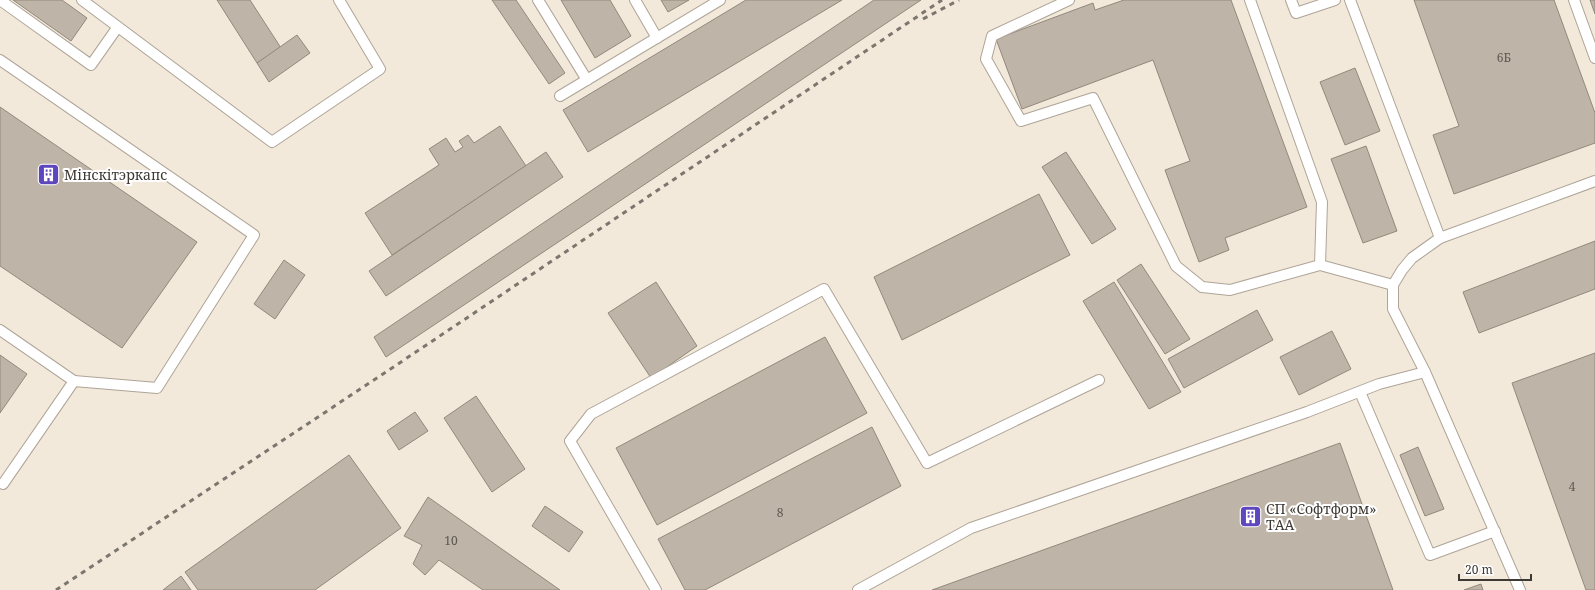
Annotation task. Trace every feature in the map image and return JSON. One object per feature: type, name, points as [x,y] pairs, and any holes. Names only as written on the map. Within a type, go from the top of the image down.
[{"type":"lane","points":[[0,0],[91,65],[118,28]]},
{"type":"lane","points":[[82,0],[272,142],[380,69],[339,0]]},
{"type":"lane","points":[[538,0],[587,80]]},
{"type":"lane","points":[[635,0],[657,38]]},
{"type":"lane","points":[[560,96],[720,0]]},
{"type":"lane","points":[[1069,0],[992,36],[986,59],[1021,121],[1093,98],[1176,266],[1202,287],[1230,290],[1320,265],[1393,285]]},
{"type":"lane","points":[[1250,0],[1322,202],[1320,265]]},
{"type":"lane","points":[[1291,0],[1296,13],[1335,0]]},
{"type":"lane","points":[[1350,0],[1440,238]]},
{"type":"lane","points":[[1574,0],[1595,58]]},
{"type":"lane","points":[[0,60],[254,235],[157,388],[74,381],[0,330]]},
{"type":"lane","points":[[1520,590],[1425,372],[1393,309],[1393,285],[1402,270],[1412,258],[1440,238],[1595,181]]},
{"type":"lane","points":[[656,590],[570,441],[591,414],[824,289],[927,463],[1099,380]]},
{"type":"lane","points":[[858,590],[971,528],[1307,412],[1379,384],[1425,372]]},
{"type":"lane","points":[[3,484],[74,381]]},
{"type":"lane","points":[[1360,392],[1430,555],[1494,531]]},
{"type":"building","points":[[13,0],[62,0],[87,18],[71,41]]},
{"type":"building","points":[[217,0],[250,0],[281,48],[257,63]]},
{"type":"building","points":[[492,0],[516,0],[565,73],[549,84]]},
{"type":"building","points":[[561,0],[610,0],[631,36],[595,58]]},
{"type":"building","points":[[661,0],[689,0],[668,12]]},
{"type":"building","points":[[746,0],[842,0],[588,152],[563,110]]},
{"type":"building","points":[[874,0],[921,0],[386,357],[374,337]]},
{"type":"building","points":[[1124,0],[1231,0],[1307,207],[1225,238],[1229,250],[1199,262],[1165,170],[1190,161],[1153,60],[1022,109],[996,39],[1093,3],[1095,10]]},
{"type":"building","points":[[1414,0],[1554,0],[1595,113],[1595,143],[1454,194],[1433,135],[1459,126]]},
{"type":"building","points":[[1590,0],[1595,0],[1595,14]]},
{"type":"building","points":[[297,35],[310,53],[269,82],[257,63]]},
{"type":"building","points":[[1355,68],[1380,131],[1345,145],[1320,82]]},
{"type":"building","name":"Мінскітэркапс","points":[[0,107],[197,242],[122,348],[0,266]]},
{"type":"building","points":[[500,126],[526,166],[392,255],[365,213],[439,165],[429,149],[446,138],[455,152],[463,147],[459,141],[468,135],[474,143]]},
{"type":"building","points":[[1366,146],[1397,231],[1363,243],[1331,159]]},
{"type":"building","points":[[546,152],[563,177],[386,296],[369,271]]},
{"type":"building","points":[[1066,152],[1116,229],[1092,244],[1042,167]]},
{"type":"building","points":[[1039,194],[1070,255],[902,340],[874,277]]},
{"type":"building","points":[[1595,241],[1595,289],[1479,333],[1463,292]]},
{"type":"building","points":[[284,260],[305,275],[275,319],[254,304]]},
{"type":"building","points":[[1141,264],[1190,339],[1165,354],[1117,280]]},
{"type":"building","points":[[656,282],[697,346],[651,378],[608,313]]},
{"type":"building","points":[[1114,282],[1181,392],[1149,409],[1083,301]]},
{"type":"building","points":[[1257,310],[1273,340],[1184,388],[1168,359]]},
{"type":"building","points":[[1332,331],[1351,369],[1299,395],[1280,357]]},
{"type":"building","points":[[825,337],[867,413],[657,525],[616,448]]},
{"type":"building","points":[[1595,353],[1595,590],[1586,590],[1512,383]]},
{"type":"building","points":[[0,355],[27,374],[0,413]]},
{"type":"building","points":[[476,396],[525,469],[492,492],[444,418]]},
{"type":"building","points":[[415,412],[428,431],[399,450],[387,431]]},
{"type":"building","points":[[872,427],[901,486],[705,590],[685,590],[658,539]]},
{"type":"building","name":"СП «Софтформ» ТАА","points":[[1340,443],[1393,590],[932,590]]},
{"type":"building","points":[[1418,447],[1444,509],[1425,516],[1400,455]]},
{"type":"building","points":[[349,455],[401,528],[315,590],[198,590],[185,572]]},
{"type":"building","points":[[428,497],[560,590],[483,590],[439,560],[425,575],[413,564],[422,545],[404,536]]},
{"type":"building","points":[[545,506],[583,532],[569,552],[532,526]]},
{"type":"building","points":[[181,576],[191,590],[163,590]]},
{"type":"building","points":[[1481,584],[1483,590],[1464,590]]},
{"type":"railway","points":[[56,590],[380,376],[942,0]]},
{"type":"railway","points":[[923,19],[959,0]]},
{"type":"place","name":"Мінскітэркапс","points":[[49,174]]},
{"type":"place","name":"СП «Софтформ» ТАА","points":[[1251,516]]}]
